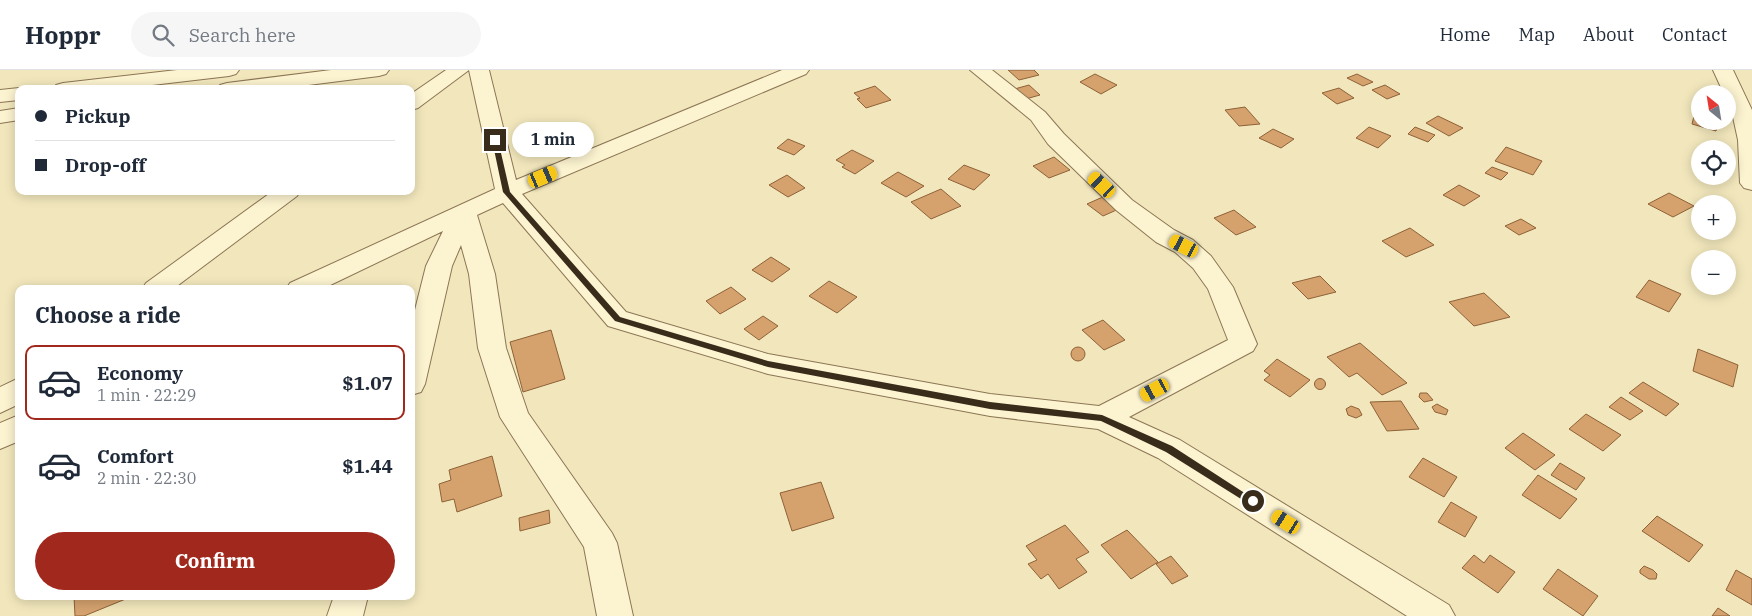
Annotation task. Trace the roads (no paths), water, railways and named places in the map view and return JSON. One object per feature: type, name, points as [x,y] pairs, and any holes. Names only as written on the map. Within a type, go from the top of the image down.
[{"type":"street","points":[[98,85],[229,70]]},
{"type":"street","points":[[259,85],[379,70]]},
{"type":"street","points":[[415,101],[459,70]]},
{"type":"street","points":[[479,70],[507,192],[618,319],[768,364],[990,405],[1102,418],[1169,449],[1437,616]]},
{"type":"street","points":[[308,285],[507,192],[799,70]]},
{"type":"street","points":[[980,70],[1038,116],[1056,139],[1124,205],[1165,236],[1184,246],[1202,262],[1220,287],[1243,344],[1102,418]]},
{"type":"street","points":[[1723,70],[1744,113],[1749,142],[1749,173],[1752,183]]},
{"type":"street","points":[[0,96],[15,94]]},
{"type":"street","points":[[0,117],[15,115]]},
{"type":"street","points":[[160,285],[284,195]]},
{"type":"street","points":[[415,367],[439,266],[464,212]]},
{"type":"street","points":[[464,212],[482,274],[492,348],[515,417],[600,544],[615,616]]},
{"type":"street","points":[[0,402],[15,392]]},
{"type":"street","points":[[0,437],[15,428]]},
{"type":"street","points":[[345,616],[350,600]]}]
